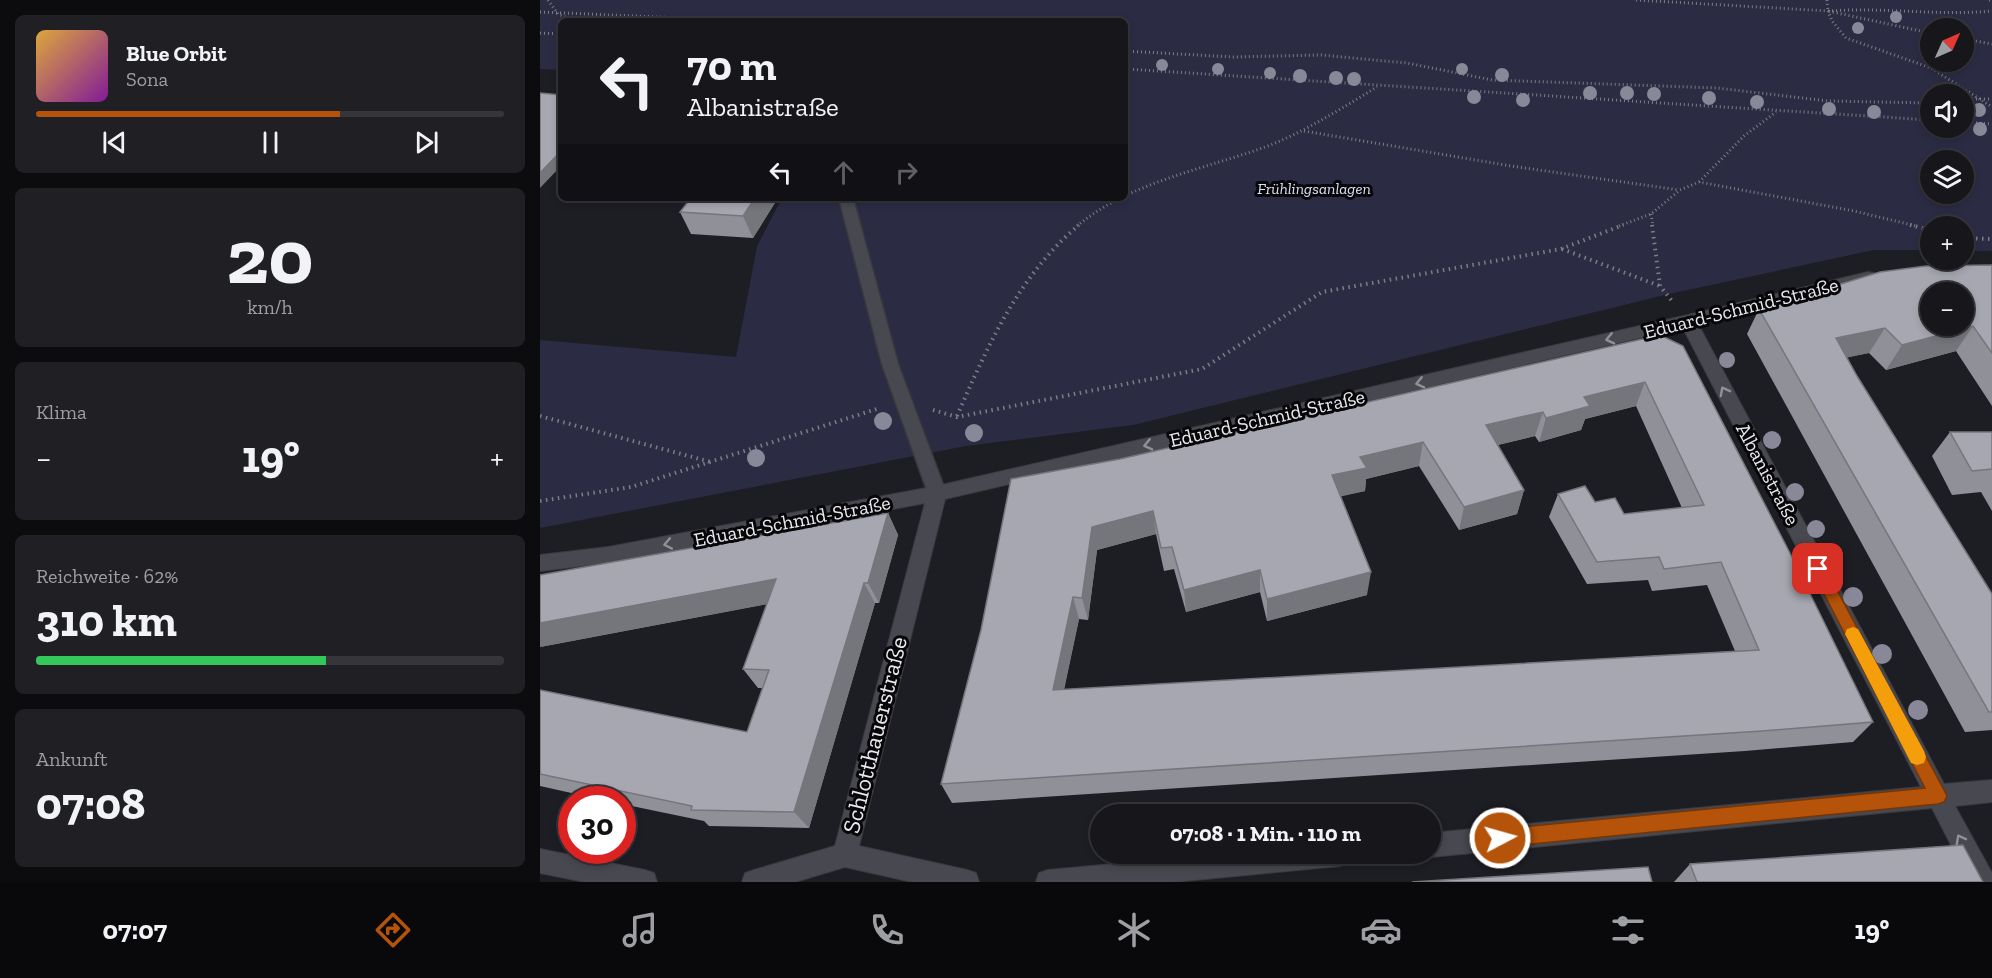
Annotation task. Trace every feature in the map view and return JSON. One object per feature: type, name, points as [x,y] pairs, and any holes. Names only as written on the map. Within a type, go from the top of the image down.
[{"type":"street","name":"Eduard-Schmid-Straße","points":[[540,563],[608,555],[937,493],[1688,321],[1882,274]]},
{"type":"street","name":"Albanistraße","points":[[1688,321],[1983,882]]},
{"type":"street","name":"Schlotthauerstraße","points":[[937,493],[845,855],[967,882]]},
{"type":"street","points":[[1441,844],[1992,791]]},
{"type":"street","points":[[754,882],[845,855]]},
{"type":"street","points":[[540,861],[645,882]]},
{"type":"street","points":[[1048,882],[1236,864]]},
{"type":"lane","points":[[847,201],[890,364],[937,493]]},
{"type":"path","points":[[548,0],[554,12],[562,18]]},
{"type":"path","points":[[1636,0],[1828,11],[1859,9],[1957,14],[1992,11]]},
{"type":"path","points":[[1827,0],[1832,21],[1846,38],[1931,68],[1992,107]]},
{"type":"path","points":[[1828,11],[1920,31]]},
{"type":"path","points":[[540,12],[686,18]]},
{"type":"path","points":[[540,33],[558,34]]},
{"type":"path","points":[[1974,41],[1992,44]]},
{"type":"path","points":[[1128,51],[1233,57],[1321,54],[1407,63],[1492,80],[1717,88],[1828,101],[1920,104]]},
{"type":"path","points":[[1128,69],[1920,119]]},
{"type":"path","points":[[1128,198],[1169,179],[1304,131],[1379,86]]},
{"type":"path","points":[[1976,98],[1992,99]]},
{"type":"path","points":[[540,501],[631,487],[903,401],[957,417],[1202,369],[1322,292],[1561,249],[1651,214],[1680,190],[1699,182],[1744,136],[1777,111]]},
{"type":"path","points":[[1974,123],[1992,124]]},
{"type":"path","points":[[1304,131],[1511,166],[1680,190]]},
{"type":"path","points":[[1699,182],[1854,210],[1920,227]]},
{"type":"path","points":[[957,417],[987,345],[1025,284],[1060,241],[1102,210],[1121,201]]},
{"type":"path","points":[[1651,214],[1660,286]]},
{"type":"path","points":[[1974,239],[1992,240]]},
{"type":"path","points":[[1561,249],[1660,286],[1688,321]]},
{"type":"path","points":[[540,416],[711,462]]},
{"type":"green space","name":"Frühlingsanlagen","points":[[540,0],[1992,0],[1992,251],[1974,251],[1974,216],[1920,216],[1920,250],[1874,250],[1669,294],[1133,425],[966,446],[540,528],[540,340],[736,357],[757,246],[780,201],[1128,201],[1128,18],[558,18],[558,70],[540,69]]},
{"type":"building","points":[[540,93],[558,95],[558,154],[540,173]]},
{"type":"building","points":[[689,201],[753,201],[743,216],[680,212]]},
{"type":"building","points":[[1974,265],[1992,265],[1992,353],[1974,327],[1974,282],[1920,282],[1920,336],[1936,336],[1902,345],[1885,328],[1836,338],[1857,376],[1992,594],[1992,712],[1989,712],[1759,309],[1880,272],[1920,267],[1920,270],[1974,270]]},
{"type":"building","points":[[1660,335],[1683,346],[1793,559],[1873,722],[941,784],[981,630],[1011,479],[1120,459]],"holes":[[[1645,382],[1704,505],[1624,514],[1615,498],[1595,502],[1585,486],[1558,494],[1597,562],[1659,557],[1664,569],[1721,562],[1759,650],[1053,690],[1073,597],[1082,598],[1092,527],[1153,511],[1161,548],[1172,547],[1184,590],[1260,570],[1267,599],[1371,572],[1332,475],[1367,468],[1360,457],[1423,442],[1464,507],[1524,490],[1486,425],[1543,412],[1546,418],[1590,406],[1584,397]]]},
{"type":"building","points":[[1950,432],[1992,432],[1992,469],[1972,471]]},
{"type":"building","points":[[888,513],[868,583],[864,583],[794,812],[691,810],[692,806],[636,794],[636,786],[597,786],[540,774],[540,690],[747,732],[769,670],[743,669],[776,579],[540,623],[540,575]]},
{"type":"building","points":[[1963,845],[1983,882],[1697,882],[1690,864]]},
{"type":"building","points":[[1648,867],[1652,882],[1412,882]]},
{"type":"slow traffic","points":[[1853,634],[1917,757]]},
{"type":"route","points":[[1500,838],[1938,796],[1818,569]]}]
